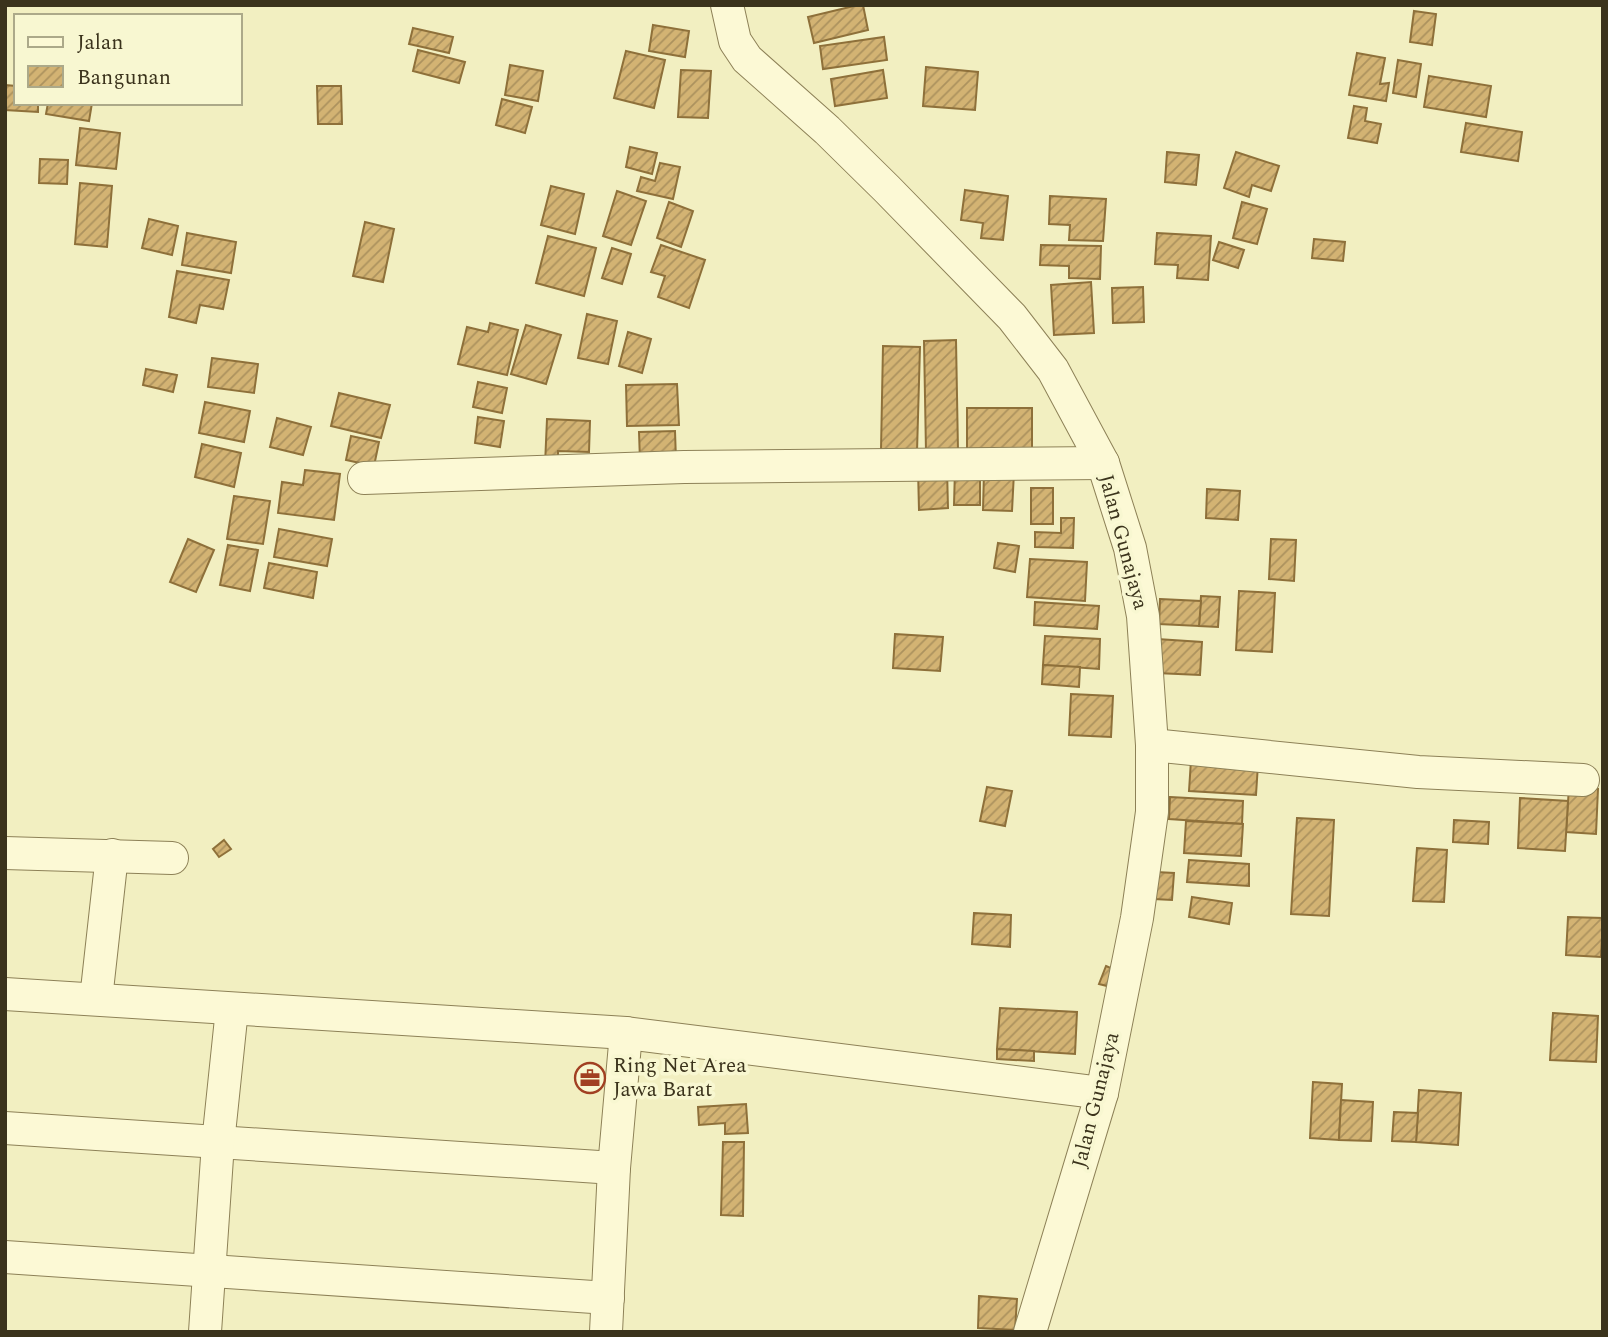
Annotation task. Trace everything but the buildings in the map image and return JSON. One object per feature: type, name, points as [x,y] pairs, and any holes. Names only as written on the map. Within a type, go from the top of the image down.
[{"type":"street","name":"Jalan Gunajaya","points":[[727,5],[735,40],[747,59],[827,130],[1012,317],[1052,370],[1103,463],[1130,548],[1143,616],[1152,745],[1152,812],[1137,918],[1102,1093],[1030,1332]]},
{"type":"street","points":[[364,478],[684,467],[1103,463]]},
{"type":"street","points":[[1152,745],[1418,772],[1583,780]]},
{"type":"street","points":[[5,853],[172,858]]},
{"type":"street","points":[[96,999],[112,855]]},
{"type":"street","points":[[5,994],[626,1033],[1102,1093]]},
{"type":"street","points":[[205,1332],[218,1143],[232,1009]]},
{"type":"street","points":[[606,1332],[614,1168],[626,1033]]},
{"type":"street","points":[[5,1128],[614,1168]]},
{"type":"street","points":[[5,1257],[608,1298]]},
{"type":"place","name":"Ring Net Area Jawa Barat","points":[[590,1078]]}]
